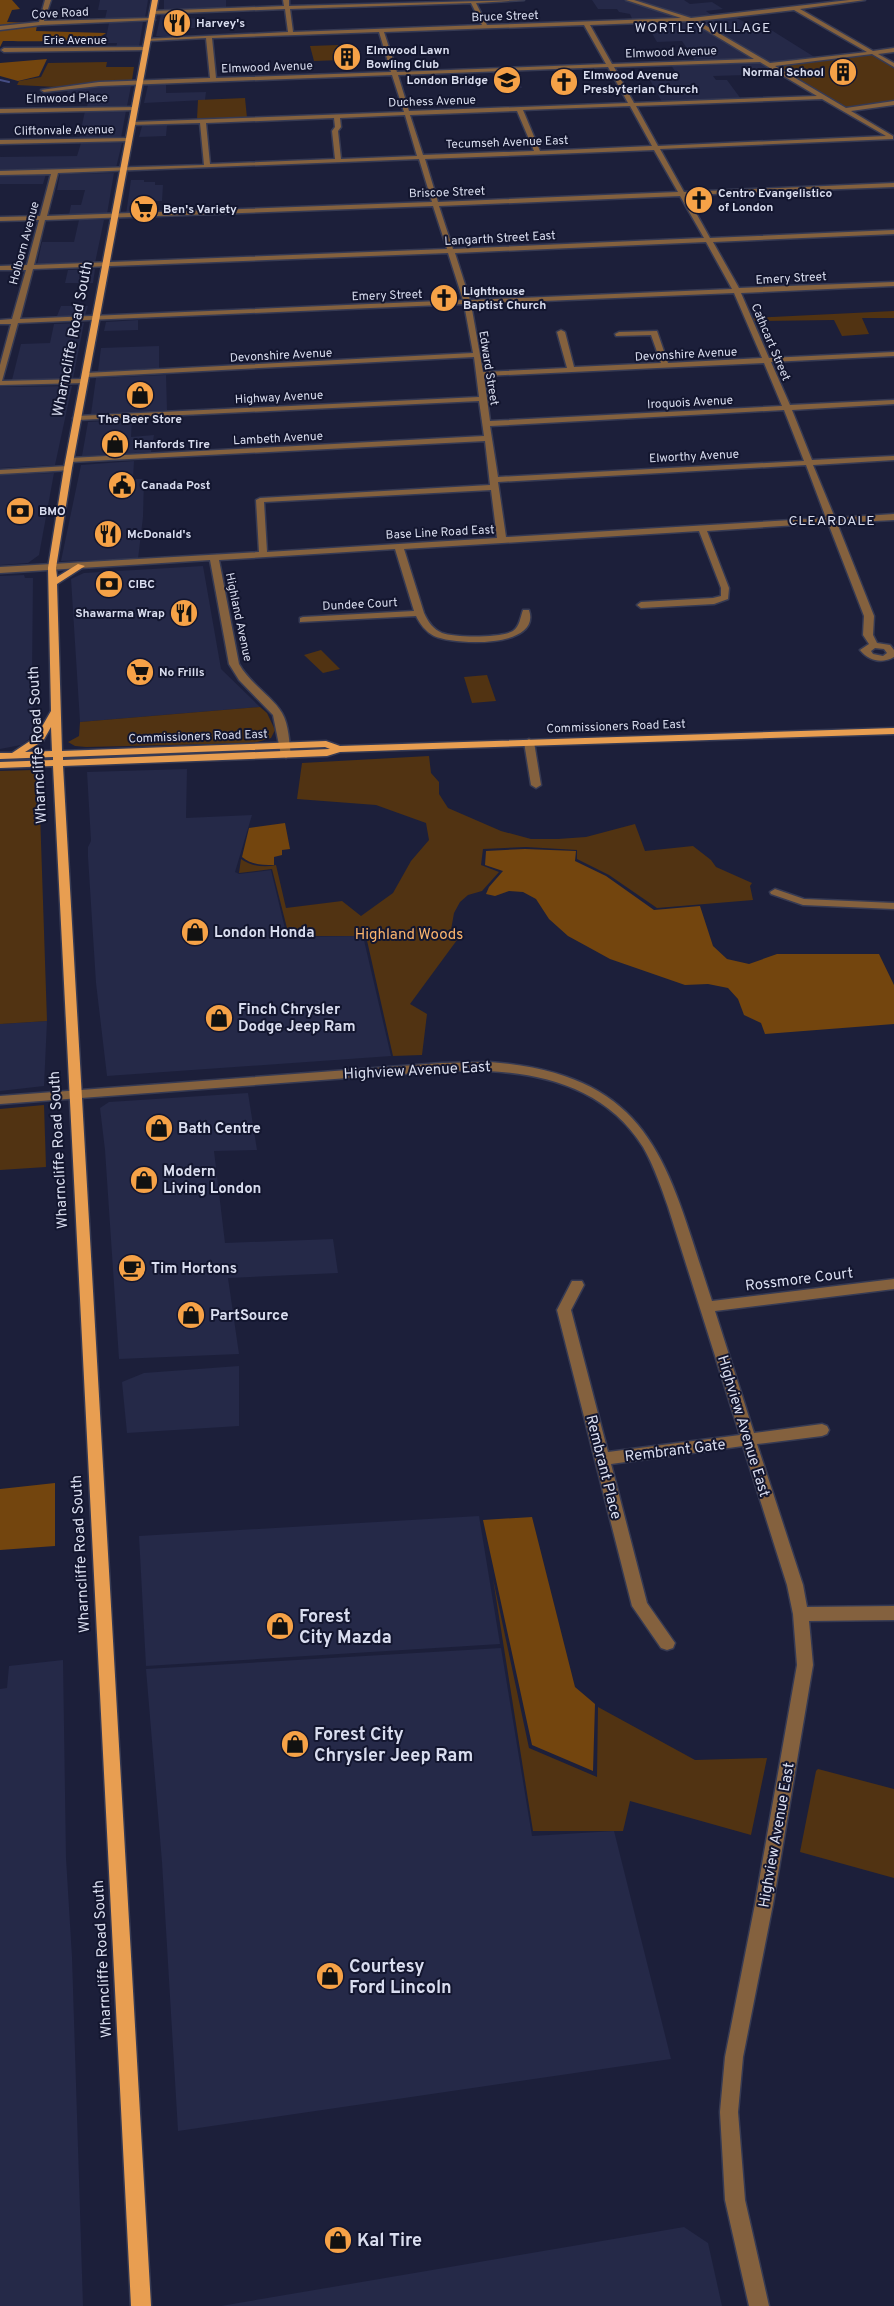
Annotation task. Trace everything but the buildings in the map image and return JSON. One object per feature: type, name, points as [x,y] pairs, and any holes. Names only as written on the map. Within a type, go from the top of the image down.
[{"type":"main road","name":"Wharncliffe Road South","points":[[141,2306],[75,1094],[58,758],[52,568],[68,464],[155,0]]},
{"type":"main road","points":[[52,583],[81,566]]},
{"type":"main road","points":[[4,756],[28,748],[40,740],[56,710]]},
{"type":"main road","name":"Commissioners Road East","points":[[58,758],[286,750],[327,753],[339,749],[894,731]]},
{"type":"main road","points":[[4,756],[58,758]]},
{"type":"main road","points":[[0,765],[58,758]]},
{"type":"street","points":[[41,23],[48,0]]},
{"type":"street","points":[[286,0],[291,34]]},
{"type":"street","points":[[152,12],[521,0]]},
{"type":"street","points":[[629,0],[693,20],[891,136]]},
{"type":"street","name":"Bruce Street","points":[[148,39],[693,20],[862,0]]},
{"type":"street","points":[[472,1],[485,27]]},
{"type":"street","points":[[796,8],[894,65]]},
{"type":"street","name":"Cove Road","points":[[0,28],[41,23],[152,20]]},
{"type":"street","name":"Cathcart Street","points":[[586,23],[737,291],[809,462],[830,521]]},
{"type":"street","name":"Edward Street","points":[[381,31],[467,303],[477,354],[502,541]]},
{"type":"street","points":[[209,37],[214,80]]},
{"type":"street","name":"Erie Avenue","points":[[4,50],[146,49]]},
{"type":"street","points":[[770,65],[894,50]]},
{"type":"street","points":[[746,60],[752,55]]},
{"type":"street","name":"Elmwood Avenue","points":[[44,90],[99,84],[760,60]]},
{"type":"street","name":"Duchess Avenue","points":[[132,124],[823,97]]},
{"type":"street","points":[[844,110],[894,103]]},
{"type":"street","name":"Elmwood Place","points":[[0,111],[135,108]]},
{"type":"street","points":[[520,109],[538,152]]},
{"type":"street","points":[[337,116],[338,127],[335,131],[338,161]]},
{"type":"street","points":[[202,122],[207,166]]},
{"type":"street","name":"Tecumseh Avenue East","points":[[0,172],[124,170],[421,158],[891,136]]},
{"type":"street","name":"Cliftonvale Avenue","points":[[0,142],[129,140]]},
{"type":"street","name":"Holborn Avenue","points":[[0,379],[55,172]]},
{"type":"street","name":"Briscoe Street","points":[[0,220],[115,217],[894,185]]},
{"type":"street","name":"Langarth Street East","points":[[0,268],[106,266],[894,232]]},
{"type":"street","name":"Emery Street","points":[[0,322],[894,284]]},
{"type":"street","points":[[561,332],[571,370]]},
{"type":"street","points":[[619,334],[654,333],[666,366]]},
{"type":"street","name":"Devonshire Avenue","points":[[0,383],[477,354]]},
{"type":"street","name":"Devonshire Avenue","points":[[479,374],[894,354]]},
{"type":"street","name":"Highway Avenue","points":[[77,418],[482,399]]},
{"type":"street","name":"Iroquois Avenue","points":[[487,424],[894,402]]},
{"type":"street","name":"Lambeth Avenue","points":[[0,472],[68,464],[488,438]]},
{"type":"street","name":"Elworthy Avenue","points":[[262,555],[260,500],[809,462],[894,458]]},
{"type":"street","name":"Base Line Road East","points":[[0,570],[894,518]]},
{"type":"street","points":[[830,521],[869,616],[868,635],[874,645],[866,650],[870,656],[884,659],[893,654]]},
{"type":"street","points":[[642,605],[714,601],[725,597],[725,588],[702,529]]},
{"type":"street","points":[[399,547],[419,613],[423,622],[432,631],[454,640],[508,637],[517,632],[524,623],[526,612]]},
{"type":"street","name":"Highland Avenue","points":[[214,558],[234,664],[242,678],[278,714],[286,750]]},
{"type":"street","name":"Dundee Court","points":[[303,620],[419,613]]},
{"type":"street","points":[[529,742],[536,785]]},
{"type":"street","points":[[774,892],[803,902],[894,906]]},
{"type":"street","name":"Highview Avenue East","points":[[0,1100],[483,1064],[520,1067],[554,1076],[586,1089],[622,1114],[654,1153],[664,1177],[707,1307],[794,1585],[801,1614],[805,1665],[734,2057],[729,2112],[735,2200],[759,2306]]},
{"type":"street","name":"Rossmore Court","points":[[707,1307],[894,1284]]},
{"type":"street","name":"Rembrant Place","points":[[577,1285],[564,1310],[640,1606],[667,1643]]},
{"type":"street","name":"Rembrant Gate","points":[[602,1459],[822,1430]]},
{"type":"street","points":[[801,1614],[894,1613]]},
{"type":"shaded area","points":[[0,0],[12,0],[20,9],[12,10],[7,22],[33,23],[0,26]]},
{"type":"shaded area","points":[[100,0],[148,0],[145,18],[105,19],[107,10],[98,10]]},
{"type":"shaded area","points":[[164,0],[226,0],[226,8],[164,10]]},
{"type":"shaded area","points":[[592,0],[684,0],[690,4],[712,2],[723,9],[706,11],[714,17],[731,15],[748,24],[760,23],[816,58],[766,65],[780,74],[713,76],[716,80],[727,80],[741,99],[662,102],[650,80],[680,79],[671,65],[694,64],[694,59],[682,41],[657,42],[654,37],[652,33],[658,33],[656,28],[675,27],[671,21],[633,21],[630,14],[619,12],[617,9],[598,9]]},
{"type":"shaded area","points":[[182,13],[183,19],[201,18],[200,28],[179,28],[179,37],[156,36],[161,14]]},
{"type":"shaded area","points":[[143,22],[139,47],[116,48],[117,43],[105,43],[109,23]]},
{"type":"shaded area","points":[[37,25],[36,31],[106,33],[99,37],[88,39],[3,41],[0,47],[0,29]]},
{"type":"shaded area","points":[[47,59],[39,76],[18,81],[0,76],[0,63]]},
{"type":"shaded area","name":"London Bridge","points":[[515,71],[522,88],[499,89],[492,72]]},
{"type":"shaded area","points":[[166,84],[166,93],[206,92],[205,100],[144,103],[148,85]]},
{"type":"shaded area","points":[[98,86],[131,86],[127,106],[87,107],[90,93],[67,93],[68,90]]},
{"type":"shaded area","points":[[85,111],[126,111],[121,138],[79,139]]},
{"type":"shaded area","points":[[167,125],[166,136],[139,137],[142,126]]},
{"type":"shaded area","points":[[81,143],[122,143],[116,168],[0,170],[0,157],[77,156]]},
{"type":"shaded area","points":[[114,173],[107,214],[69,215],[71,205],[81,205],[85,190],[57,190],[60,174]]},
{"type":"shaded area","points":[[46,174],[43,184],[0,184],[0,175]]},
{"type":"shaded area","points":[[131,180],[144,180],[144,182],[155,182],[155,185],[163,185],[162,201],[155,201],[153,213],[126,214]]},
{"type":"shaded area","points":[[79,220],[104,220],[95,263],[37,265],[42,242],[74,242]]},
{"type":"shaded area","points":[[95,269],[93,283],[65,283],[68,270]]},
{"type":"shaded area","points":[[61,306],[88,306],[85,316],[57,316]]},
{"type":"shaded area","points":[[138,320],[138,330],[104,331],[106,322]]},
{"type":"shaded area","points":[[84,323],[73,379],[12,380],[21,344],[50,343],[54,324]]},
{"type":"shaded area","points":[[159,346],[159,368],[98,371],[101,348]]},
{"type":"shaded area","points":[[166,375],[167,410],[91,414],[96,378]]},
{"type":"shaded area","points":[[72,386],[55,465],[0,468],[0,387]]},
{"type":"shaded area","points":[[132,419],[131,437],[154,435],[151,452],[82,456],[88,422]]},
{"type":"shaded area","points":[[134,461],[133,479],[144,479],[143,517],[138,559],[61,561],[81,465]]},
{"type":"shaded area","points":[[54,473],[39,555],[28,563],[0,565],[0,475]]},
{"type":"shaded area","points":[[203,566],[221,669],[260,707],[80,722],[71,579],[84,573]]},
{"type":"shaded area","points":[[24,575],[25,578],[33,578],[33,736],[21,745],[0,749],[0,576]]},
{"type":"shaded area","points":[[187,769],[186,818],[252,815],[235,872],[239,874],[271,870],[287,937],[363,936],[391,1056],[107,1076],[96,983],[88,857],[88,847],[91,841],[87,772]]},
{"type":"shaded area","points":[[285,823],[290,849],[282,850],[282,855],[274,857],[274,865],[249,862],[242,857],[249,828]]},
{"type":"shaded area","name":"Highland Woods","points":[[525,849],[576,851],[575,861],[606,876],[654,910],[700,906],[713,946],[727,959],[749,964],[777,954],[879,954],[894,985],[894,1024],[765,1034],[761,1023],[744,1015],[738,999],[728,988],[708,984],[685,985],[610,959],[568,936],[549,919],[536,899],[523,892],[509,891],[495,896],[486,894],[489,887],[503,871],[485,865],[486,851]]},
{"type":"shaded area","points":[[47,1021],[44,1086],[0,1091],[0,1024]]},
{"type":"shaded area","points":[[248,1093],[257,1150],[214,1151],[225,1243],[333,1239],[338,1273],[228,1278],[239,1354],[119,1359],[105,1150],[100,1108],[109,1102]]},
{"type":"shaded area","points":[[239,1366],[239,1426],[127,1433],[122,1382],[144,1373]]},
{"type":"shaded area","points":[[55,1483],[55,1546],[0,1550],[0,1489]]},
{"type":"shaded area","points":[[479,1516],[500,1644],[146,1666],[139,1536]]},
{"type":"shaded area","points":[[532,1517],[575,1687],[595,1704],[593,1771],[532,1745],[483,1520]]},
{"type":"shaded area","points":[[501,1648],[532,1836],[614,1831],[671,2059],[178,2131],[162,1862],[146,1669]]},
{"type":"shaded area","points":[[63,1660],[66,1858],[72,1957],[83,2306],[0,2306],[0,1689],[7,1688],[9,1666]]},
{"type":"shaded area","points":[[684,2227],[708,2243],[722,2306],[221,2306]]},
{"type":"green space","points":[[338,45],[342,60],[314,61],[310,46]]},
{"type":"green space","points":[[872,54],[894,67],[894,102],[845,108],[777,67]]},
{"type":"green space","points":[[107,62],[106,67],[134,67],[132,80],[57,87],[17,85],[19,81],[41,77],[48,63]]},
{"type":"green space","points":[[245,98],[247,118],[197,119],[198,100]]},
{"type":"green space","points":[[894,311],[894,318],[862,318],[869,334],[842,336],[834,320],[754,321],[753,318]]},
{"type":"green space","points":[[321,650],[340,669],[323,673],[304,655]]},
{"type":"green space","points":[[487,675],[496,701],[472,703],[464,677]]},
{"type":"green space","points":[[260,707],[267,713],[275,730],[271,738],[254,743],[86,747],[75,746],[68,742],[79,736],[80,722]]},
{"type":"green space","name":"Highland Woods","points":[[429,756],[431,773],[439,782],[439,794],[448,808],[501,831],[531,839],[586,837],[635,824],[645,851],[693,846],[711,860],[716,867],[752,883],[750,886],[753,900],[657,908],[609,875],[577,859],[577,850],[526,847],[483,849],[481,865],[499,872],[482,891],[468,895],[460,902],[454,913],[451,930],[457,940],[410,1004],[427,1014],[422,1055],[393,1056],[366,936],[289,936],[272,869],[239,873],[241,859],[258,866],[276,865],[286,908],[342,901],[361,916],[393,893],[411,861],[429,840],[426,823],[376,805],[297,799],[302,763]]},
{"type":"green space","points":[[33,770],[41,775],[39,782],[47,1021],[0,1024],[0,771]]},
{"type":"green space","points":[[44,1105],[46,1167],[0,1170],[0,1109]]},
{"type":"green space","points":[[493,1579],[529,1748],[597,1777],[598,1707],[695,1760],[767,1758],[751,1835],[630,1801],[623,1831],[533,1831]]},
{"type":"green space","points":[[818,1769],[894,1789],[894,1878],[800,1852],[816,1771]]},
{"type":"waterway","points":[[0,80],[9,82]]},
{"type":"place","name":"Harvey's","points":[[177,23]]},
{"type":"place","name":"Elmwood Lawn Bowling Club","points":[[347,57]]},
{"type":"place","name":"Normal School","points":[[843,72]]},
{"type":"place","name":"London Bridge","points":[[507,80]]},
{"type":"place","name":"Elmwood Avenue Presbyterian Church","points":[[564,82]]},
{"type":"place","name":"Centro Evangelistico of London","points":[[699,200]]},
{"type":"place","name":"Ben's Variety","points":[[144,209]]},
{"type":"place","name":"Lighthouse Baptist Church","points":[[444,298]]},
{"type":"place","name":"The Beer Store","points":[[140,395]]},
{"type":"place","name":"Hanfords Tire","points":[[115,444]]},
{"type":"place","name":"Canada Post","points":[[122,485]]},
{"type":"place","name":"BMO","points":[[20,511]]},
{"type":"place","name":"McDonald's","points":[[108,534]]},
{"type":"place","name":"CIBC","points":[[109,584]]},
{"type":"place","name":"Shawarma Wrap","points":[[184,613]]},
{"type":"place","name":"No Frills","points":[[140,672]]},
{"type":"place","name":"London Honda","points":[[195,932]]},
{"type":"place","name":"Finch Chrysler Dodge Jeep Ram","points":[[219,1018]]},
{"type":"place","name":"Bath Centre","points":[[159,1128]]},
{"type":"place","name":"Modern Living London","points":[[144,1180]]},
{"type":"place","name":"Tim Hortons","points":[[132,1268]]},
{"type":"place","name":"PartSource","points":[[191,1315]]},
{"type":"place","name":"Forest City Mazda","points":[[280,1626]]},
{"type":"place","name":"Forest City Chrysler Jeep Ram","points":[[295,1744]]},
{"type":"place","name":"Courtesy Ford Lincoln","points":[[330,1976]]},
{"type":"place","name":"Kal Tire","points":[[338,2240]]},
{"type":"district","name":"WORTLEY VILLAGE","points":[[703,27]]},
{"type":"district","name":"CLEARDALE","points":[[832,520]]}]
